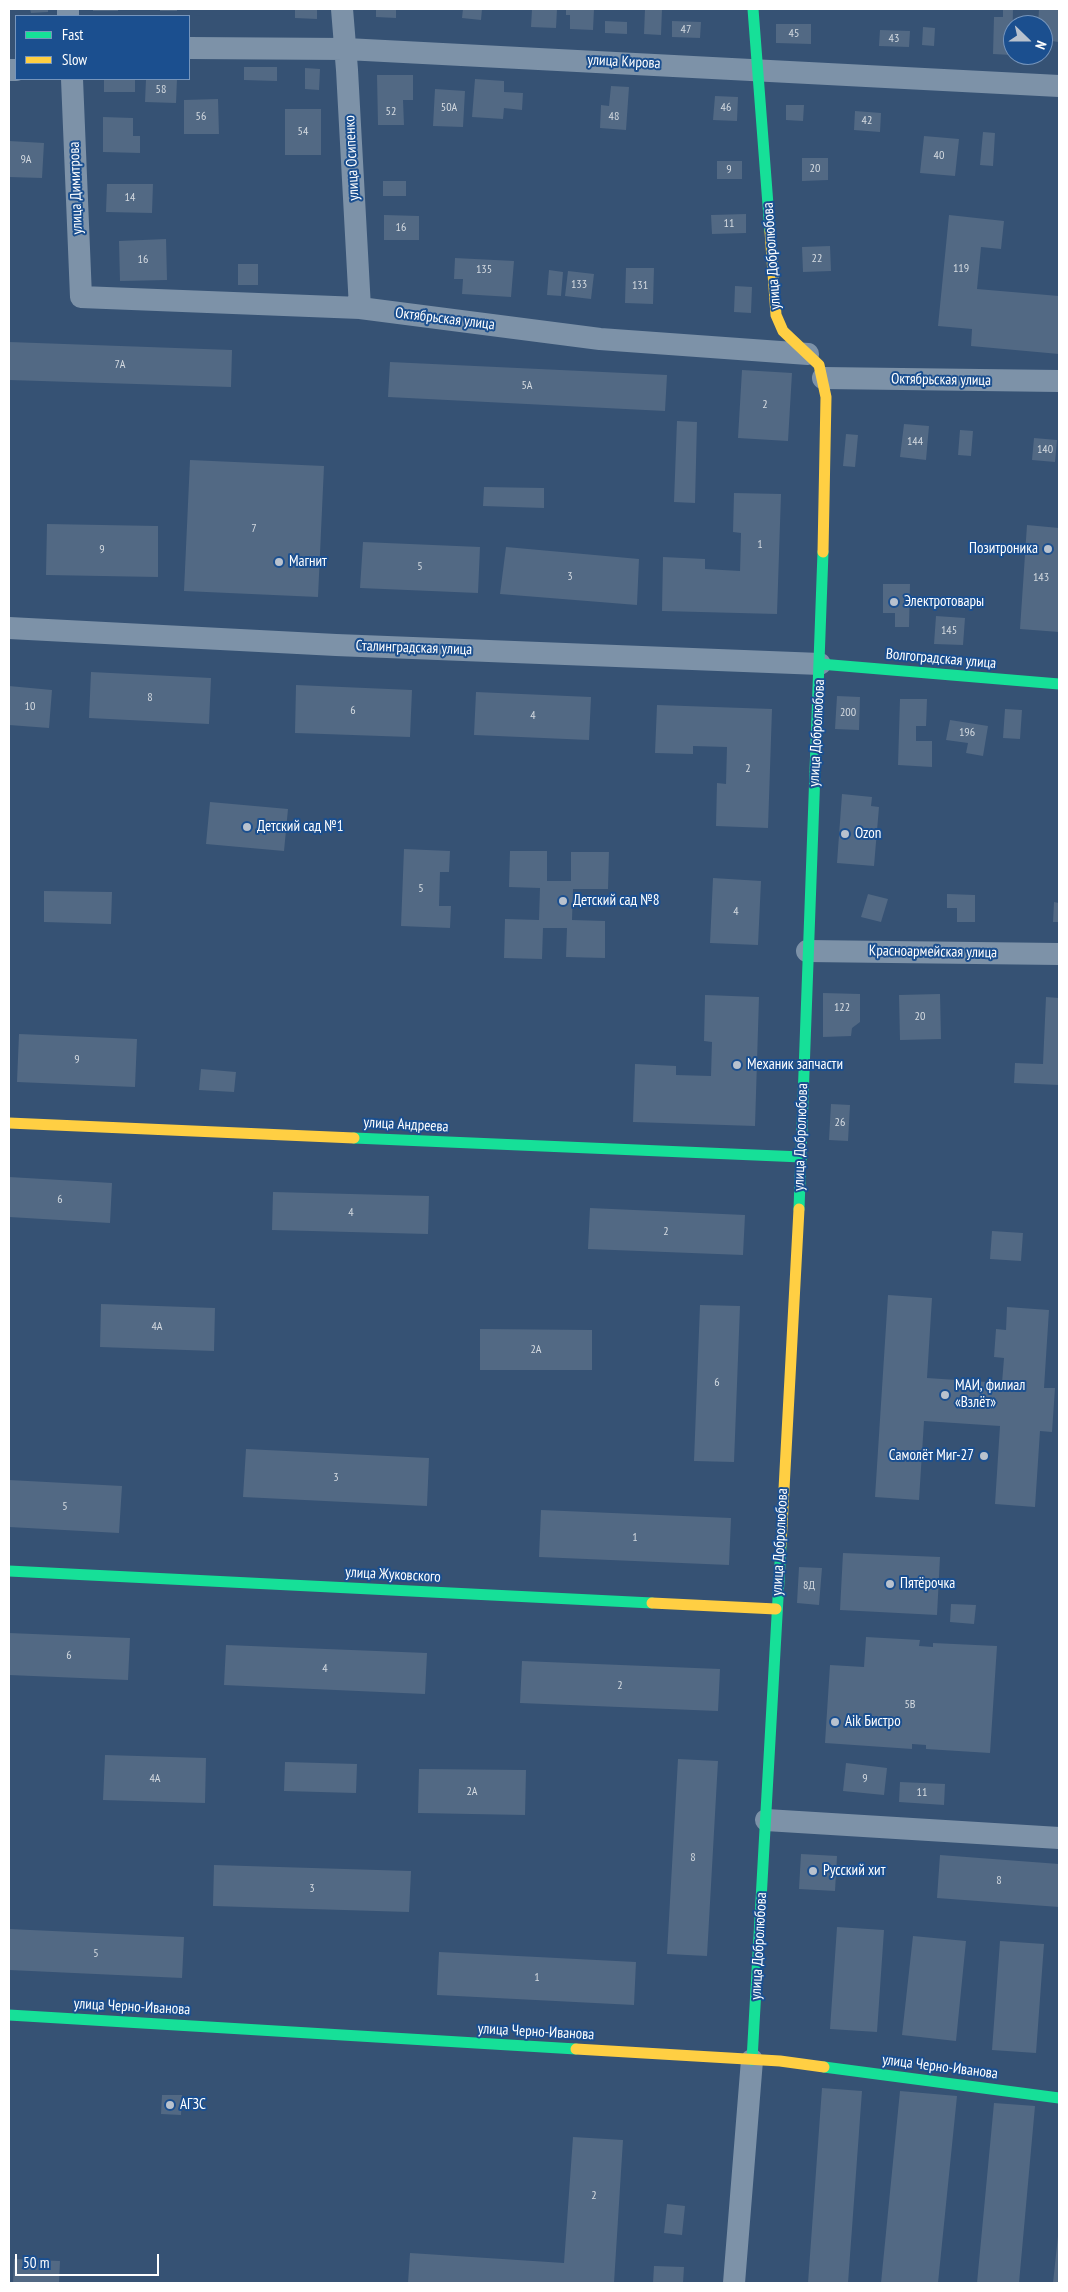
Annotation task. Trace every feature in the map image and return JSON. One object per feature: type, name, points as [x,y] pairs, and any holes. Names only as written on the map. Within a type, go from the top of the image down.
[{"type":"street","name":"улица Осипенко","points":[[342,9],[346,49],[360,308]]},
{"type":"street","name":"улица Добролюбова","points":[[734,2283],[752,2060],[802,1157],[807,951],[820,664],[826,397],[819,365],[783,331],[776,315],[753,9]]},
{"type":"street","name":"улица Кирова","points":[[190,48],[346,49],[1059,86]]},
{"type":"street","name":"улица Димитрова","points":[[72,80],[81,297]]},
{"type":"street","name":"Октябрьская улица","points":[[81,297],[360,308],[600,339],[808,354]]},
{"type":"street","name":"Октябрьская улица","points":[[823,378],[1059,382]]},
{"type":"street","name":"Сталинградская улица","points":[[9,628],[336,646],[820,664]]},
{"type":"street","name":"Волгоградская улица","points":[[820,664],[1059,684]]},
{"type":"street","name":"Красноармейская улица","points":[[807,951],[1059,954]]},
{"type":"street","name":"улица Андреева","points":[[9,1123],[802,1157]]},
{"type":"street","name":"улица Жуковского","points":[[9,1571],[776,1609]]},
{"type":"street","points":[[766,1820],[1059,1838]]},
{"type":"street","name":"улица Черно-Иванова","points":[[9,2015],[780,2061],[1059,2098]]},
{"type":"building","points":[[30,9],[48,9],[48,12],[31,13]]},
{"type":"building","points":[[93,9],[118,9],[118,11],[93,11]]},
{"type":"building","points":[[160,9],[177,9],[177,11],[160,11]]},
{"type":"building","points":[[295,9],[317,9],[317,19],[295,18]]},
{"type":"building","points":[[376,9],[396,9],[396,18],[376,17]]},
{"type":"building","points":[[463,9],[482,9],[481,20],[462,18]]},
{"type":"building","points":[[532,9],[557,9],[556,28],[531,27]]},
{"type":"building","points":[[566,9],[594,9],[593,30],[570,29],[570,15],[566,15]]},
{"type":"building","points":[[645,9],[662,9],[661,35],[644,34]]},
{"type":"building","points":[[1003,9],[1013,9],[1013,15],[1003,15]]},
{"type":"building","points":[[1039,9],[1059,9],[1059,42],[1053,41],[1053,15],[1039,15]]},
{"type":"building","points":[[994,17],[1003,17],[1003,55],[993,54]]},
{"type":"building","points":[[605,21],[627,22],[627,34],[605,33]]},
{"type":"building","points":[[672,21],[701,22],[700,38],[672,37]]},
{"type":"building","points":[[776,24],[811,24],[811,44],[776,43]]},
{"type":"building","points":[[923,27],[935,28],[934,46],[922,45]]},
{"type":"building","points":[[880,30],[910,31],[909,47],[879,46]]},
{"type":"building","points":[[244,67],[277,67],[277,81],[244,80]]},
{"type":"building","points":[[305,68],[320,69],[319,90],[305,89]]},
{"type":"building","points":[[377,75],[413,75],[413,100],[403,100],[404,125],[378,125]]},
{"type":"building","points":[[475,79],[504,81],[504,92],[523,93],[522,110],[504,108],[503,119],[472,117]]},
{"type":"building","points":[[104,80],[135,80],[135,92],[104,92]]},
{"type":"building","points":[[146,80],[177,80],[176,103],[145,102]]},
{"type":"building","points":[[611,86],[629,87],[626,130],[600,128],[601,105],[609,106]]},
{"type":"building","points":[[435,89],[465,91],[463,127],[433,126]]},
{"type":"building","points":[[715,96],[738,97],[737,121],[713,120]]},
{"type":"building","points":[[218,99],[219,134],[184,134],[184,100]]},
{"type":"building","points":[[786,105],[804,105],[803,121],[786,120]]},
{"type":"building","points":[[285,109],[321,109],[321,155],[285,155]]},
{"type":"building","points":[[855,111],[881,113],[880,132],[854,130]]},
{"type":"building","points":[[103,117],[133,118],[133,136],[140,136],[140,153],[103,152]]},
{"type":"building","points":[[983,132],[995,133],[993,166],[980,165]]},
{"type":"building","points":[[924,136],[959,139],[955,176],[920,173]]},
{"type":"building","points":[[9,141],[44,143],[42,178],[9,177]]},
{"type":"building","points":[[802,158],[828,158],[828,180],[802,181]]},
{"type":"building","points":[[717,161],[742,161],[742,179],[717,179]]},
{"type":"building","points":[[383,181],[406,181],[406,196],[383,196]]},
{"type":"building","points":[[107,184],[153,184],[152,213],[106,212]]},
{"type":"building","points":[[746,214],[746,233],[712,234],[711,215]]},
{"type":"building","points":[[384,215],[419,216],[419,240],[384,240]]},
{"type":"building","points":[[949,215],[1004,221],[1001,249],[981,247],[977,289],[1059,296],[1059,354],[971,346],[972,329],[938,326]]},
{"type":"building","points":[[166,239],[167,280],[120,281],[119,241]]},
{"type":"building","points":[[830,246],[831,271],[803,272],[802,247]]},
{"type":"building","points":[[455,258],[514,261],[511,297],[462,294],[463,279],[454,279]]},
{"type":"building","points":[[238,264],[258,264],[258,285],[238,285]]},
{"type":"building","points":[[626,268],[654,268],[653,304],[625,303]]},
{"type":"building","points":[[549,270],[563,272],[561,296],[547,295]]},
{"type":"building","points":[[568,271],[594,274],[591,299],[565,296]]},
{"type":"building","points":[[735,286],[752,287],[751,313],[734,312]]},
{"type":"building","points":[[9,342],[232,350],[231,387],[9,380]]},
{"type":"building","points":[[390,362],[667,375],[665,411],[388,397]]},
{"type":"building","points":[[742,370],[792,373],[788,441],[738,438]]},
{"type":"building","points":[[677,421],[697,422],[695,503],[674,502]]},
{"type":"building","points":[[904,424],[929,426],[926,460],[900,457]]},
{"type":"building","points":[[960,430],[973,431],[971,456],[958,455]]},
{"type":"building","points":[[846,434],[858,435],[855,467],[843,466]]},
{"type":"building","points":[[1034,438],[1057,440],[1055,462],[1032,460]]},
{"type":"building","points":[[190,460],[324,466],[318,597],[184,591]]},
{"type":"building","points":[[484,487],[544,488],[544,508],[483,506]]},
{"type":"building","points":[[734,493],[781,494],[777,614],[662,611],[663,557],[705,559],[705,569],[740,571],[741,533],[733,532]]},
{"type":"building","points":[[47,524],[158,526],[158,577],[46,575]]},
{"type":"building","points":[[1027,525],[1059,528],[1059,632],[1020,629]]},
{"type":"building","points":[[363,542],[480,547],[478,593],[360,588]]},
{"type":"building","points":[[506,547],[639,559],[637,605],[500,594]]},
{"type":"building","points":[[883,584],[910,584],[909,627],[895,627],[895,613],[883,613]]},
{"type":"building","points":[[936,616],[965,618],[963,645],[934,644]]},
{"type":"building","points":[[91,672],[211,678],[209,724],[89,718]]},
{"type":"building","points":[[296,685],[412,690],[410,737],[295,733]]},
{"type":"building","points":[[9,686],[52,690],[49,728],[9,725]]},
{"type":"building","points":[[476,692],[591,697],[589,740],[474,735]]},
{"type":"building","points":[[837,696],[860,697],[859,730],[835,729]]},
{"type":"building","points":[[900,699],[927,699],[926,726],[916,726],[916,741],[932,741],[932,767],[898,765]]},
{"type":"building","points":[[657,705],[772,709],[768,828],[716,826],[717,783],[726,784],[727,747],[693,746],[693,754],[655,753]]},
{"type":"building","points":[[1005,709],[1022,710],[1020,739],[1003,738]]},
{"type":"building","points":[[950,720],[988,726],[983,756],[966,753],[968,743],[946,740]]},
{"type":"building","points":[[842,794],[872,797],[871,806],[879,807],[874,866],[837,863]]},
{"type":"building","name":"Детский сад №1","points":[[210,802],[288,809],[284,851],[206,844]]},
{"type":"building","points":[[404,849],[450,851],[449,872],[440,872],[439,906],[451,906],[450,928],[401,926]]},
{"type":"building","points":[[510,851],[547,851],[547,881],[571,881],[571,852],[609,852],[608,889],[573,889],[572,920],[605,921],[605,958],[566,957],[567,928],[543,928],[542,959],[504,958],[505,919],[539,920],[540,888],[509,887]]},
{"type":"building","points":[[713,878],[761,881],[758,945],[710,943]]},
{"type":"building","points":[[44,891],[112,892],[111,924],[44,922]]},
{"type":"building","points":[[868,894],[888,899],[881,922],[861,917]]},
{"type":"building","points":[[947,894],[975,895],[975,922],[957,922],[957,908],[947,908]]},
{"type":"building","points":[[1054,902],[1059,903],[1059,922],[1053,922]]},
{"type":"building","points":[[823,993],[860,994],[860,1022],[852,1028],[851,1036],[823,1037]]},
{"type":"building","points":[[940,994],[941,1039],[900,1040],[899,995]]},
{"type":"building","points":[[705,995],[759,997],[755,1126],[633,1122],[635,1064],[676,1066],[676,1075],[711,1076],[712,1042],[704,1041]]},
{"type":"building","points":[[1046,997],[1059,998],[1059,1085],[1014,1083],[1015,1063],[1043,1064]]},
{"type":"building","points":[[19,1034],[137,1039],[135,1087],[17,1082]]},
{"type":"building","points":[[201,1069],[236,1072],[234,1092],[199,1090]]},
{"type":"building","points":[[831,1104],[850,1105],[848,1141],[829,1140]]},
{"type":"building","points":[[9,1177],[112,1183],[110,1223],[9,1217]]},
{"type":"building","points":[[273,1192],[429,1196],[428,1234],[272,1230]]},
{"type":"building","points":[[590,1208],[745,1215],[743,1255],[588,1249]]},
{"type":"building","points":[[992,1231],[1023,1233],[1021,1261],[990,1259]]},
{"type":"building","points":[[888,1295],[932,1298],[927,1378],[1002,1383],[1004,1358],[994,1357],[996,1329],[1006,1330],[1007,1307],[1049,1310],[1044,1388],[1055,1388],[1052,1432],[1040,1431],[1035,1507],[995,1504],[1000,1426],[924,1421],[919,1500],[875,1497]]},
{"type":"building","points":[[101,1304],[215,1308],[214,1351],[100,1347]]},
{"type":"building","points":[[700,1305],[740,1306],[734,1462],[694,1461]]},
{"type":"building","points":[[480,1329],[592,1330],[592,1370],[480,1370]]},
{"type":"building","points":[[246,1449],[429,1458],[427,1506],[243,1497]]},
{"type":"building","points":[[9,1480],[122,1486],[119,1533],[9,1527]]},
{"type":"building","points":[[541,1510],[731,1518],[729,1565],[539,1557]]},
{"type":"building","name":"Пятёрочка","points":[[843,1553],[940,1557],[937,1615],[840,1610]]},
{"type":"building","points":[[799,1567],[822,1568],[819,1605],[797,1603]]},
{"type":"building","points":[[951,1604],[976,1605],[974,1624],[950,1622]]},
{"type":"building","points":[[9,1633],[130,1638],[128,1680],[9,1675]]},
{"type":"building","points":[[866,1637],[920,1640],[919,1646],[933,1647],[933,1643],[997,1646],[990,1753],[926,1749],[926,1745],[912,1744],[912,1749],[825,1743],[830,1665],[864,1667]]},
{"type":"building","points":[[226,1645],[427,1653],[425,1694],[224,1685]]},
{"type":"building","points":[[522,1661],[720,1669],[718,1711],[520,1703]]},
{"type":"building","points":[[105,1755],[206,1758],[205,1803],[103,1800]]},
{"type":"building","points":[[678,1759],[718,1761],[707,1956],[667,1954]]},
{"type":"building","points":[[285,1762],[357,1764],[356,1793],[284,1791]]},
{"type":"building","points":[[846,1763],[887,1768],[884,1795],[843,1791]]},
{"type":"building","points":[[419,1769],[526,1770],[525,1815],[418,1813]]},
{"type":"building","points":[[900,1782],[945,1784],[944,1805],[899,1802]]},
{"type":"building","points":[[801,1854],[837,1856],[835,1891],[799,1889]]},
{"type":"building","points":[[940,1855],[1059,1864],[1059,1907],[937,1898]]},
{"type":"building","points":[[214,1865],[411,1871],[409,1912],[213,1906]]},
{"type":"building","points":[[837,1927],[884,1930],[877,2032],[830,2029]]},
{"type":"building","points":[[9,1929],[184,1937],[182,1978],[9,1970]]},
{"type":"building","points":[[913,1936],[966,1941],[956,2041],[902,2035]]},
{"type":"building","points":[[1000,1941],[1044,1944],[1036,2053],[992,2050]]},
{"type":"building","points":[[439,1952],[636,1962],[634,2005],[437,1995]]},
{"type":"building","points":[[822,2088],[862,2091],[848,2283],[808,2283]]},
{"type":"building","points":[[900,2091],[957,2096],[938,2283],[881,2283]]},
{"type":"building","points":[[162,2095],[182,2095],[181,2115],[161,2114]]},
{"type":"building","points":[[994,2103],[1035,2106],[1019,2283],[977,2283]]},
{"type":"building","points":[[573,2137],[623,2140],[614,2283],[408,2283],[410,2253],[564,2263]]},
{"type":"building","points":[[667,2204],[685,2206],[682,2235],[664,2233]]},
{"type":"building","points":[[1058,2236],[1059,2283],[1053,2283]]},
{"type":"building","points":[[14,2259],[60,2261],[59,2283],[13,2283]]},
{"type":"building","points":[[654,2266],[684,2267],[683,2283],[653,2283]]},
{"type":"traffic: fast","points":[[753,9],[770,231]]},
{"type":"traffic: fast","points":[[799,1209],[823,552]]},
{"type":"traffic: fast","points":[[820,664],[1059,684]]},
{"type":"traffic: fast","points":[[354,1138],[802,1157]]},
{"type":"traffic: fast","points":[[752,2060],[781,1545]]},
{"type":"traffic: fast","points":[[9,1571],[652,1603]]},
{"type":"traffic: fast","points":[[9,2015],[576,2049]]},
{"type":"traffic: fast","points":[[824,2067],[1059,2098]]},
{"type":"traffic: slow","points":[[770,231],[776,315],[783,331],[819,365],[826,397],[823,552]]},
{"type":"traffic: slow","points":[[9,1123],[354,1138]]},
{"type":"traffic: slow","points":[[781,1545],[799,1209]]},
{"type":"traffic: slow","points":[[652,1603],[776,1609]]},
{"type":"traffic: slow","points":[[576,2049],[780,2061],[824,2067]]},
{"type":"place","name":"Позитроника","points":[[1048,549]]},
{"type":"place","name":"Магнит","points":[[279,562]]},
{"type":"place","name":"Электротовары","points":[[894,602]]},
{"type":"place","name":"Детский сад №1","points":[[247,827]]},
{"type":"place","name":"Ozon","points":[[845,834]]},
{"type":"place","name":"Детский сад №8","points":[[563,901]]},
{"type":"place","name":"Механик запчасти","points":[[737,1065]]},
{"type":"place","name":"МАИ, филиал «Взлёт»","points":[[945,1395]]},
{"type":"place","name":"Самолёт Миг-27","points":[[984,1456]]},
{"type":"place","name":"Пятёрочка","points":[[890,1584]]},
{"type":"place","name":"Aik Бистро","points":[[835,1722]]},
{"type":"place","name":"Русский хит","points":[[813,1871]]},
{"type":"place","name":"АГЗС","points":[[170,2105]]}]
